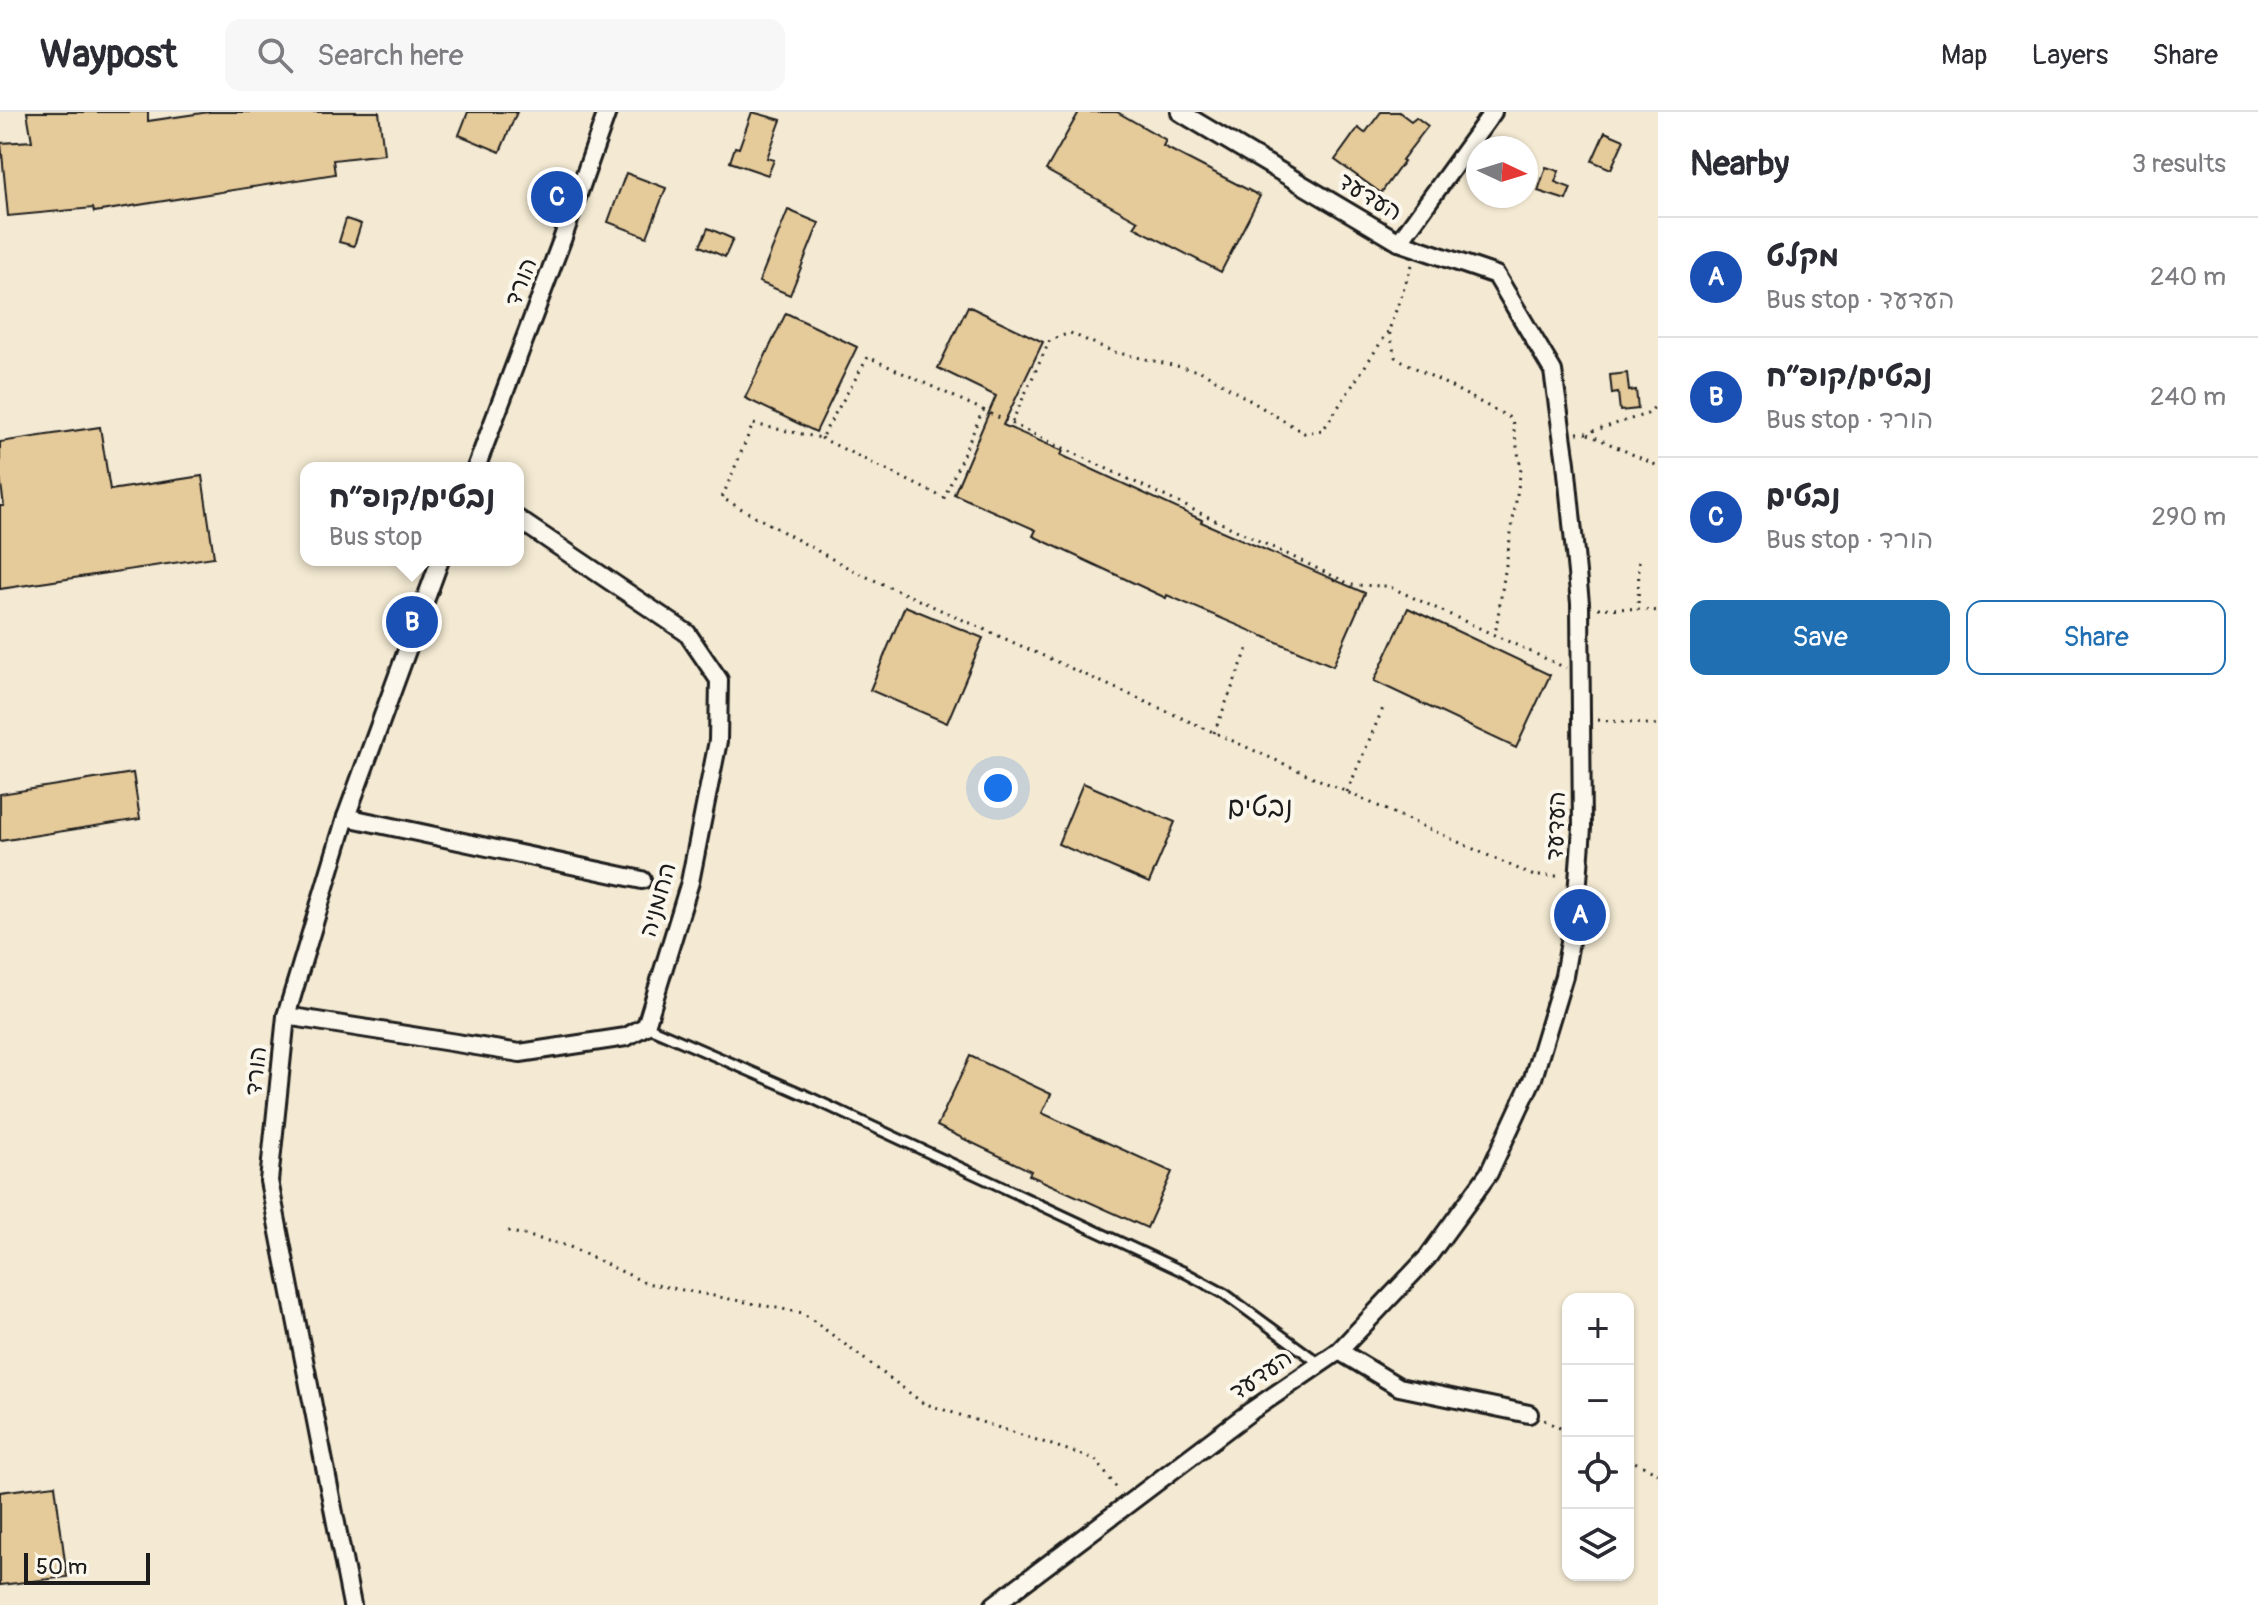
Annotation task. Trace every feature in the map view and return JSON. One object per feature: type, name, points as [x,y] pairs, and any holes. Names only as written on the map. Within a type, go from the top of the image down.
[{"type":"street","name":"הורד","points":[[478,462],[607,112]]},
{"type":"street","name":"העדעד","points":[[994,1605],[1251,1411],[1339,1351],[1427,1258],[1489,1173],[1533,1078],[1564,976],[1578,876],[1582,828],[1580,608],[1553,371],[1496,275],[1399,242],[1180,112]]},
{"type":"street","points":[[1399,242],[1493,112]]},
{"type":"street","name":"החמניה","points":[[524,523],[687,633],[719,680],[718,741],[690,882],[646,1026]]},
{"type":"street","name":"הורד","points":[[352,1605],[269,1181],[286,1016],[346,817],[438,566]]},
{"type":"street","points":[[346,817],[642,880]]},
{"type":"street","points":[[286,1016],[520,1053],[626,1037],[646,1026]]},
{"type":"street","points":[[1339,1351],[1399,1387],[1529,1414]]},
{"type":"lane","points":[[646,1026],[820,1102],[1182,1271],[1225,1294],[1320,1364]]},
{"type":"path","points":[[1012,424],[1050,340],[1070,333],[1114,352],[1203,372],[1304,433],[1323,430],[1389,330],[1418,248]]},
{"type":"path","points":[[1389,330],[1395,357],[1512,419],[1521,469],[1495,635]]},
{"type":"path","points":[[821,438],[868,357],[1352,585],[1388,586],[1581,675]]},
{"type":"path","points":[[1586,433],[1647,414],[1658,404]]},
{"type":"path","points":[[983,410],[944,498],[821,438],[753,424],[722,498],[854,571],[1534,876],[1578,876]]},
{"type":"path","points":[[1562,431],[1586,433],[1658,466]]},
{"type":"path","points":[[1638,609],[1639,561]]},
{"type":"path","points":[[1580,608],[1658,611]]},
{"type":"path","points":[[1214,733],[1249,645]]},
{"type":"path","points":[[1347,792],[1383,708]]},
{"type":"path","points":[[1582,719],[1658,725]]},
{"type":"path","points":[[508,1231],[568,1246],[646,1283],[803,1313],[923,1403],[1095,1459],[1128,1504]]},
{"type":"path","points":[[1529,1414],[1562,1429]]},
{"type":"path","points":[[1634,1462],[1658,1473]]},
{"type":"building","points":[[27,112],[148,112],[148,121],[209,112],[379,112],[384,154],[333,160],[335,174],[94,212],[93,208],[8,216],[1,143],[32,141]]},
{"type":"building","points":[[468,112],[517,112],[500,152],[459,135]]},
{"type":"building","points":[[752,112],[781,120],[767,158],[774,160],[768,175],[730,162],[735,147],[739,148]]},
{"type":"building","points":[[1079,112],[1117,112],[1166,140],[1163,146],[1260,196],[1221,272],[1134,227],[1138,221],[1046,170]]},
{"type":"building","points":[[1381,112],[1399,112],[1411,121],[1416,117],[1428,126],[1381,193],[1335,160],[1358,128],[1365,133]]},
{"type":"building","points":[[1605,132],[1624,140],[1611,169],[1592,161]]},
{"type":"building","points":[[1546,167],[1559,171],[1555,182],[1571,188],[1566,200],[1538,191]]},
{"type":"building","points":[[626,173],[666,188],[647,237],[608,222]]},
{"type":"building","points":[[788,210],[819,223],[790,295],[759,282]]},
{"type":"building","points":[[346,219],[361,224],[354,246],[339,242]]},
{"type":"building","points":[[708,228],[733,239],[725,257],[700,246]]},
{"type":"building","points":[[968,306],[1043,342],[1003,425],[1063,451],[1061,455],[1201,522],[1365,593],[1333,666],[1167,595],[1166,598],[1033,536],[1036,530],[954,494],[996,396],[938,368]]},
{"type":"building","points":[[786,313],[857,347],[816,432],[745,398]]},
{"type":"building","points":[[1627,373],[1629,391],[1636,390],[1638,409],[1620,411],[1618,393],[1612,394],[1610,375]]},
{"type":"building","points":[[100,427],[110,490],[202,476],[214,557],[0,589],[0,506],[4,506],[0,442]]},
{"type":"building","points":[[905,606],[983,638],[947,723],[870,690]]},
{"type":"building","points":[[1408,608],[1550,675],[1516,748],[1374,681]]},
{"type":"building","points":[[133,773],[140,819],[0,841],[0,794]]},
{"type":"building","points":[[1083,783],[1175,822],[1149,883],[1058,844]]},
{"type":"building","points":[[970,1056],[1051,1094],[1042,1113],[1172,1172],[1147,1228],[1029,1175],[1031,1171],[937,1126]]},
{"type":"building","points":[[55,1485],[67,1577],[0,1585],[0,1492]]},
{"type":"place","name":"נבטים","points":[[557,197]]},
{"type":"place","name":"נבטים/קופ״ח","points":[[412,622]]},
{"type":"place","name":"מקלט","points":[[1580,915]]},
{"type":"district","name":"נבטים","points":[[1260,807]]}]
